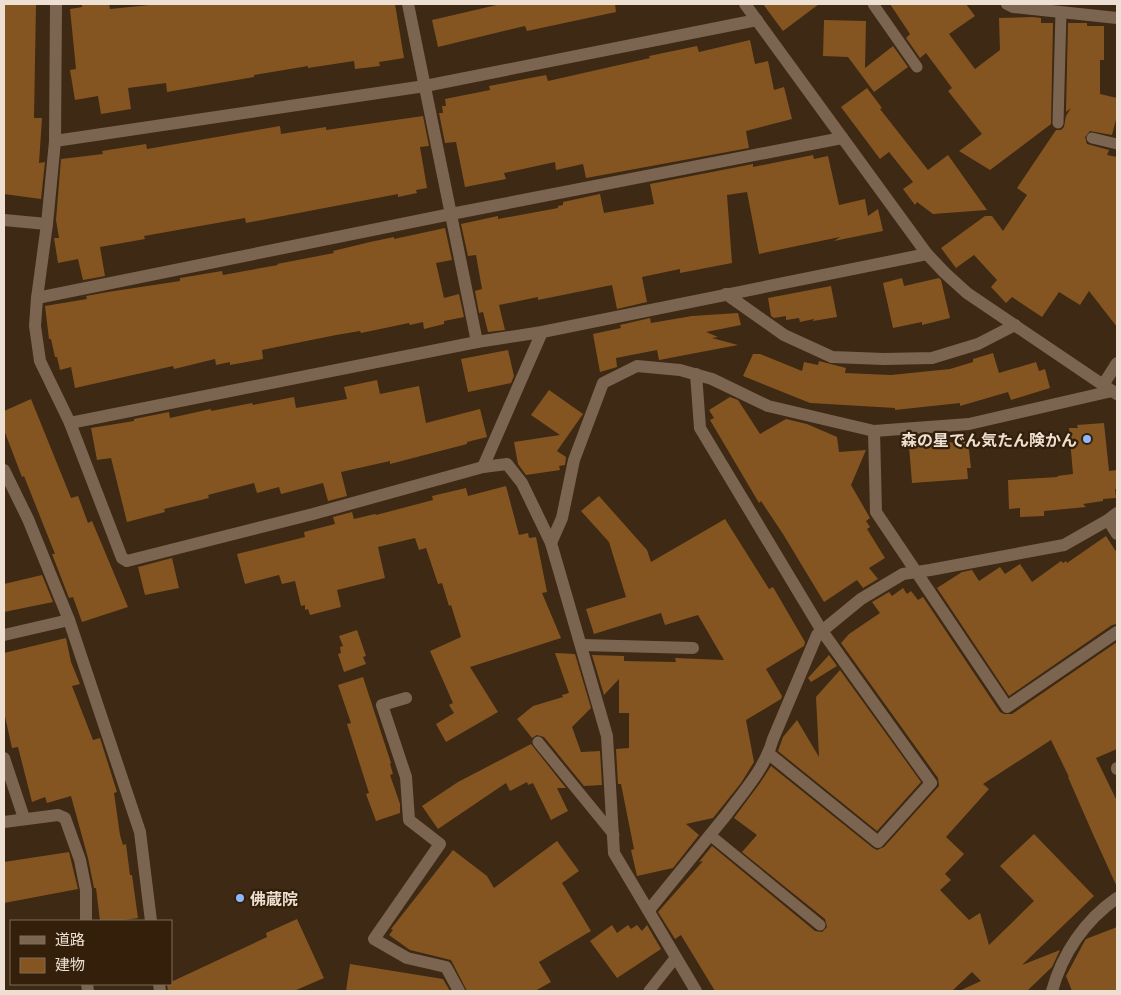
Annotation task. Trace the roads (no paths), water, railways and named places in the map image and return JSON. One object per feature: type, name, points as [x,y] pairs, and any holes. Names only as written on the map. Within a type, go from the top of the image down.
[{"type":"street","points":[[56,4],[54,141],[47,224],[35,326],[40,361],[70,423],[122,558],[127,561],[313,514],[483,467],[507,464],[522,483],[551,543],[607,736],[614,854],[696,991]]},
{"type":"street","points":[[408,4],[477,342]]},
{"type":"street","points":[[745,4],[927,254],[945,273],[967,292],[1111,390]]},
{"type":"street","points":[[1011,5],[1117,18]]},
{"type":"street","points":[[54,141],[425,86],[757,20]]},
{"type":"street","points":[[37,298],[451,214],[842,138]]},
{"type":"street","points":[[4,220],[47,224]]},
{"type":"street","points":[[70,423],[477,342],[542,332],[927,254]]},
{"type":"street","points":[[726,294],[784,335],[832,357],[932,358],[978,344],[1015,325]]},
{"type":"street","points":[[483,467],[542,332]]},
{"type":"street","points":[[1111,390],[1117,362]]},
{"type":"street","points":[[551,543],[562,518],[574,460],[604,384],[637,366],[680,370],[696,374],[712,379],[768,406],[874,432],[969,424],[1111,390]]},
{"type":"street","points":[[696,374],[700,428],[822,631],[931,783],[878,842],[769,754]]},
{"type":"street","points":[[874,432],[876,512],[1008,707],[1117,632]]},
{"type":"street","points":[[4,470],[28,519],[68,620],[140,832],[151,920]]},
{"type":"street","points":[[649,910],[761,768],[769,754],[773,739],[817,635],[861,599],[903,574],[1064,545],[1112,516],[1117,534]]},
{"type":"street","points":[[4,635],[68,620]]},
{"type":"street","points":[[582,645],[692,648]]},
{"type":"street","points":[[406,698],[382,705],[406,777],[409,820],[440,844],[374,939],[407,958],[446,967],[459,991]]},
{"type":"street","points":[[4,758],[24,818]]},
{"type":"street","points":[[4,822],[58,815],[65,818],[80,860],[86,890],[86,920]]},
{"type":"street","points":[[1052,991],[1068,951],[1090,924],[1117,898]]},
{"type":"lane","points":[[874,4],[917,67]]},
{"type":"lane","points":[[1058,123],[1060,12]]},
{"type":"lane","points":[[1092,138],[1117,144]]},
{"type":"lane","points":[[538,742],[614,835]]},
{"type":"lane","points":[[710,835],[820,925]]},
{"type":"lane","points":[[649,991],[676,957]]},
{"type":"place","name":"森の星でん気たん険かん","points":[[1087,439]]},
{"type":"place","name":"佛蔵院","points":[[240,898]]}]
